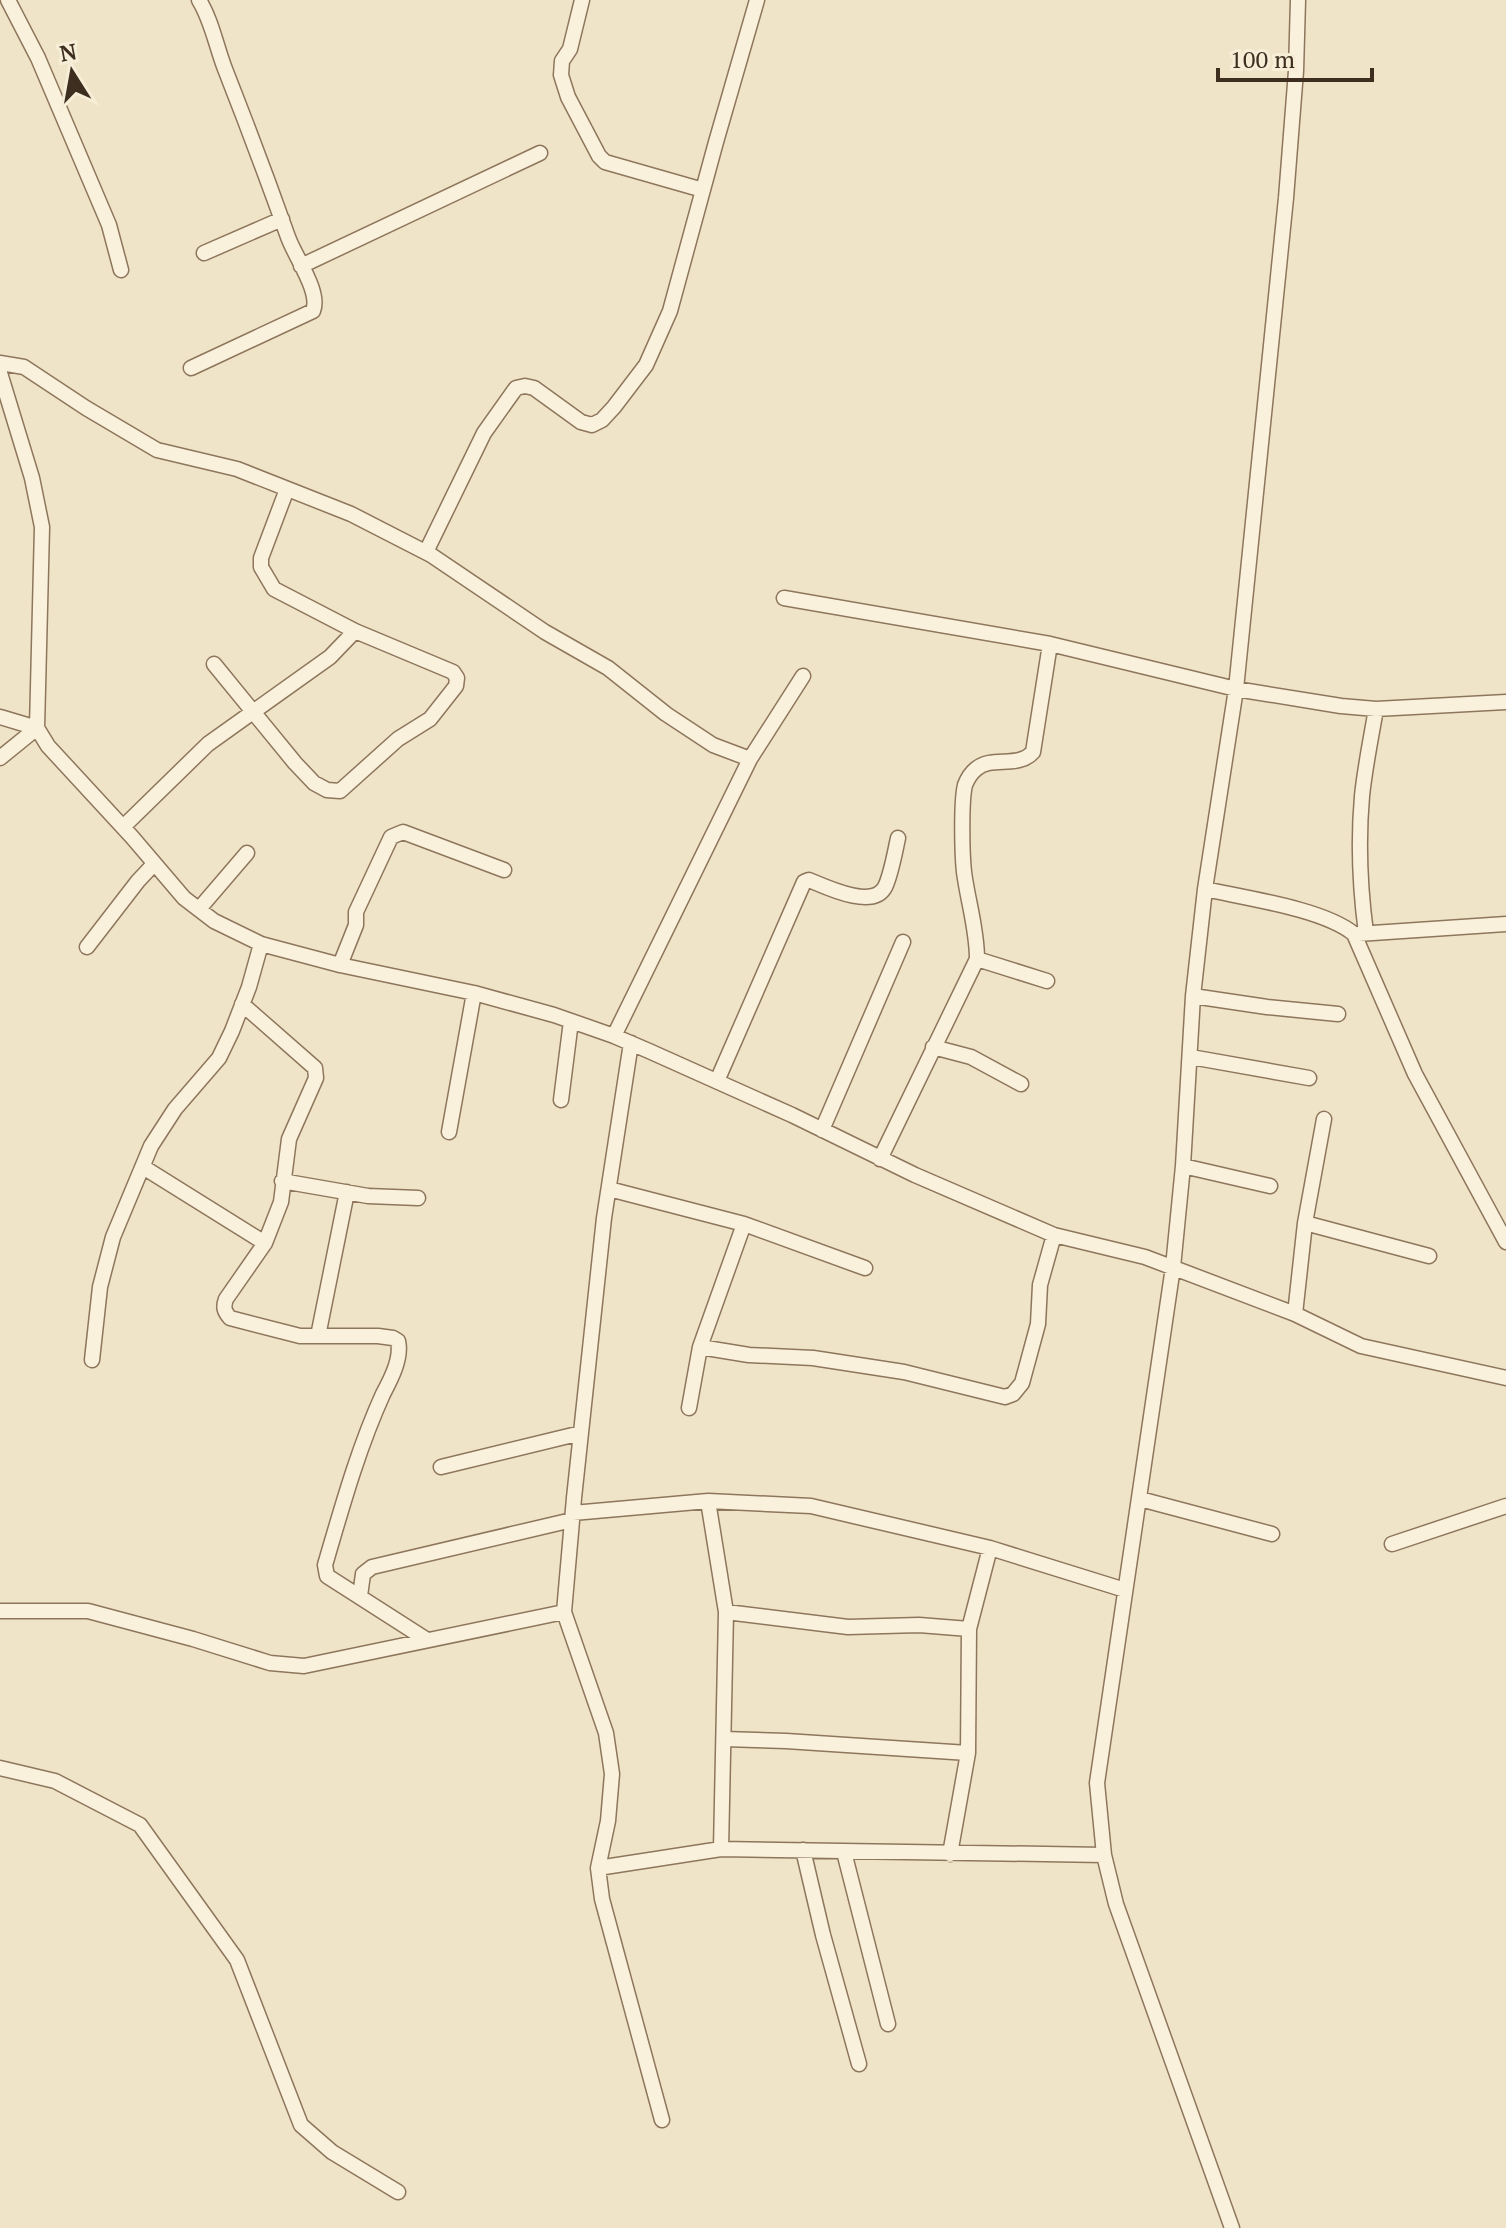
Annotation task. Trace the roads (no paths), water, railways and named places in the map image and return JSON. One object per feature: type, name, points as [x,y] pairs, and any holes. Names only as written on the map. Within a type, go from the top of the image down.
[{"type":"street","points":[[191,368],[313,311],[315,300],[291,246],[212,27],[199,0]]},
{"type":"street","points":[[582,0],[570,49],[562,61],[561,75],[568,97],[599,156],[605,162],[703,190]]},
{"type":"street","points":[[426,552],[484,433],[516,388],[534,388],[581,422],[592,425],[602,420],[614,407],[646,365],[670,311],[757,0]]},
{"type":"street","points":[[1232,2228],[1116,1904],[1104,1855],[1097,1783],[1173,1267],[1183,1166],[1193,996],[1205,889],[1236,689],[1286,198],[1298,0]]},
{"type":"street","points":[[4,1],[38,58],[109,225],[121,270]]},
{"type":"street","points":[[301,266],[540,153]]},
{"type":"street","points":[[204,253],[282,219]]},
{"type":"street","points":[[0,363],[24,367],[157,450],[237,469],[351,514],[426,552],[545,632],[608,668],[666,714],[713,745],[750,759]]},
{"type":"street","points":[[0,373],[32,478],[42,527],[37,728],[48,746],[184,898],[214,921],[261,944],[340,965],[474,993],[614,1036],[880,1159],[1054,1235],[1173,1267],[1295,1314],[1361,1346],[1506,1378]]},
{"type":"street","points":[[214,664],[295,763],[314,783],[327,790],[340,791],[398,739],[430,719],[456,686],[457,678],[453,672],[355,631],[274,589],[266,579],[261,558],[287,489]]},
{"type":"street","points":[[784,598],[1050,644],[1236,689],[1341,706],[1376,709],[1506,702]]},
{"type":"street","points":[[123,827],[208,744],[330,657],[355,631]]},
{"type":"street","points":[[880,1159],[977,959],[964,873],[965,786],[977,768],[986,764],[1021,761],[1033,752],[1050,644]]},
{"type":"street","points":[[614,1036],[750,759],[803,676]]},
{"type":"street","points":[[1376,709],[1360,820],[1360,934],[1415,1074],[1506,1242]]},
{"type":"street","points":[[0,717],[37,728]]},
{"type":"street","points":[[0,758],[37,728]]},
{"type":"street","points":[[340,965],[356,925],[356,912],[391,837],[397,833],[403,832],[504,870]]},
{"type":"street","points":[[717,1081],[804,882],[809,880],[849,896],[876,896],[884,889],[898,838]]},
{"type":"street","points":[[199,909],[247,853]]},
{"type":"street","points":[[87,947],[154,864]]},
{"type":"street","points":[[1205,889],[1313,914],[1343,924],[1360,934],[1506,924]]},
{"type":"street","points":[[822,1130],[903,942]]},
{"type":"street","points":[[92,1360],[100,1287],[113,1237],[151,1146],[175,1109],[219,1058],[242,1004],[261,944]]},
{"type":"street","points":[[977,959],[1047,981]]},
{"type":"street","points":[[449,1132],[474,993]]},
{"type":"street","points":[[1193,996],[1338,1014]]},
{"type":"street","points":[[242,1004],[315,1068],[316,1078],[289,1139],[281,1202],[265,1243],[226,1299],[226,1313],[230,1318],[300,1336],[393,1338],[398,1341],[400,1350],[367,1429],[325,1565],[327,1576],[427,1640]]},
{"type":"street","points":[[561,1100],[571,1021]]},
{"type":"street","points":[[631,1043],[609,1189],[564,1612],[606,1733],[612,1774],[608,1821],[598,1868],[602,1899],[662,2120]]},
{"type":"street","points":[[933,1047],[971,1057],[1021,1084]]},
{"type":"street","points":[[1191,1057],[1309,1078]]},
{"type":"street","points":[[1295,1314],[1305,1223],[1324,1119]]},
{"type":"street","points":[[1183,1166],[1270,1186]]},
{"type":"street","points":[[143,1167],[265,1243]]},
{"type":"street","points":[[282,1181],[368,1196],[418,1198]]},
{"type":"street","points":[[609,1189],[744,1224],[865,1268]]},
{"type":"street","points":[[318,1336],[347,1192]]},
{"type":"street","points":[[1491,1214],[1506,1208]]},
{"type":"street","points":[[1305,1223],[1429,1256]]},
{"type":"street","points":[[689,1408],[700,1347],[744,1224]]},
{"type":"street","points":[[700,1347],[749,1355],[813,1358],[904,1372],[1005,1397],[1013,1394],[1022,1383],[1038,1324],[1040,1285],[1054,1235]]},
{"type":"street","points":[[441,1467],[581,1433]]},
{"type":"street","points":[[1140,1499],[1272,1534]]},
{"type":"street","points":[[360,1596],[363,1574],[372,1567],[572,1516],[708,1501],[811,1506],[990,1548],[1125,1590]]},
{"type":"street","points":[[708,1501],[726,1612],[721,1849]]},
{"type":"street","points":[[1392,1544],[1506,1506]]},
{"type":"street","points":[[950,1854],[968,1753],[969,1629],[990,1548]]},
{"type":"street","points":[[0,1611],[88,1611],[270,1663],[304,1666],[564,1612]]},
{"type":"street","points":[[726,1612],[848,1627],[919,1625],[969,1629]]},
{"type":"street","points":[[724,1739],[968,1753]]},
{"type":"street","points":[[0,1768],[55,1781],[140,1825],[237,1960],[301,2125],[332,2152],[398,2192]]},
{"type":"street","points":[[598,1868],[721,1849],[1104,1855]]},
{"type":"street","points":[[803,1850],[859,2064]]},
{"type":"street","points":[[844,1852],[888,2024]]}]
